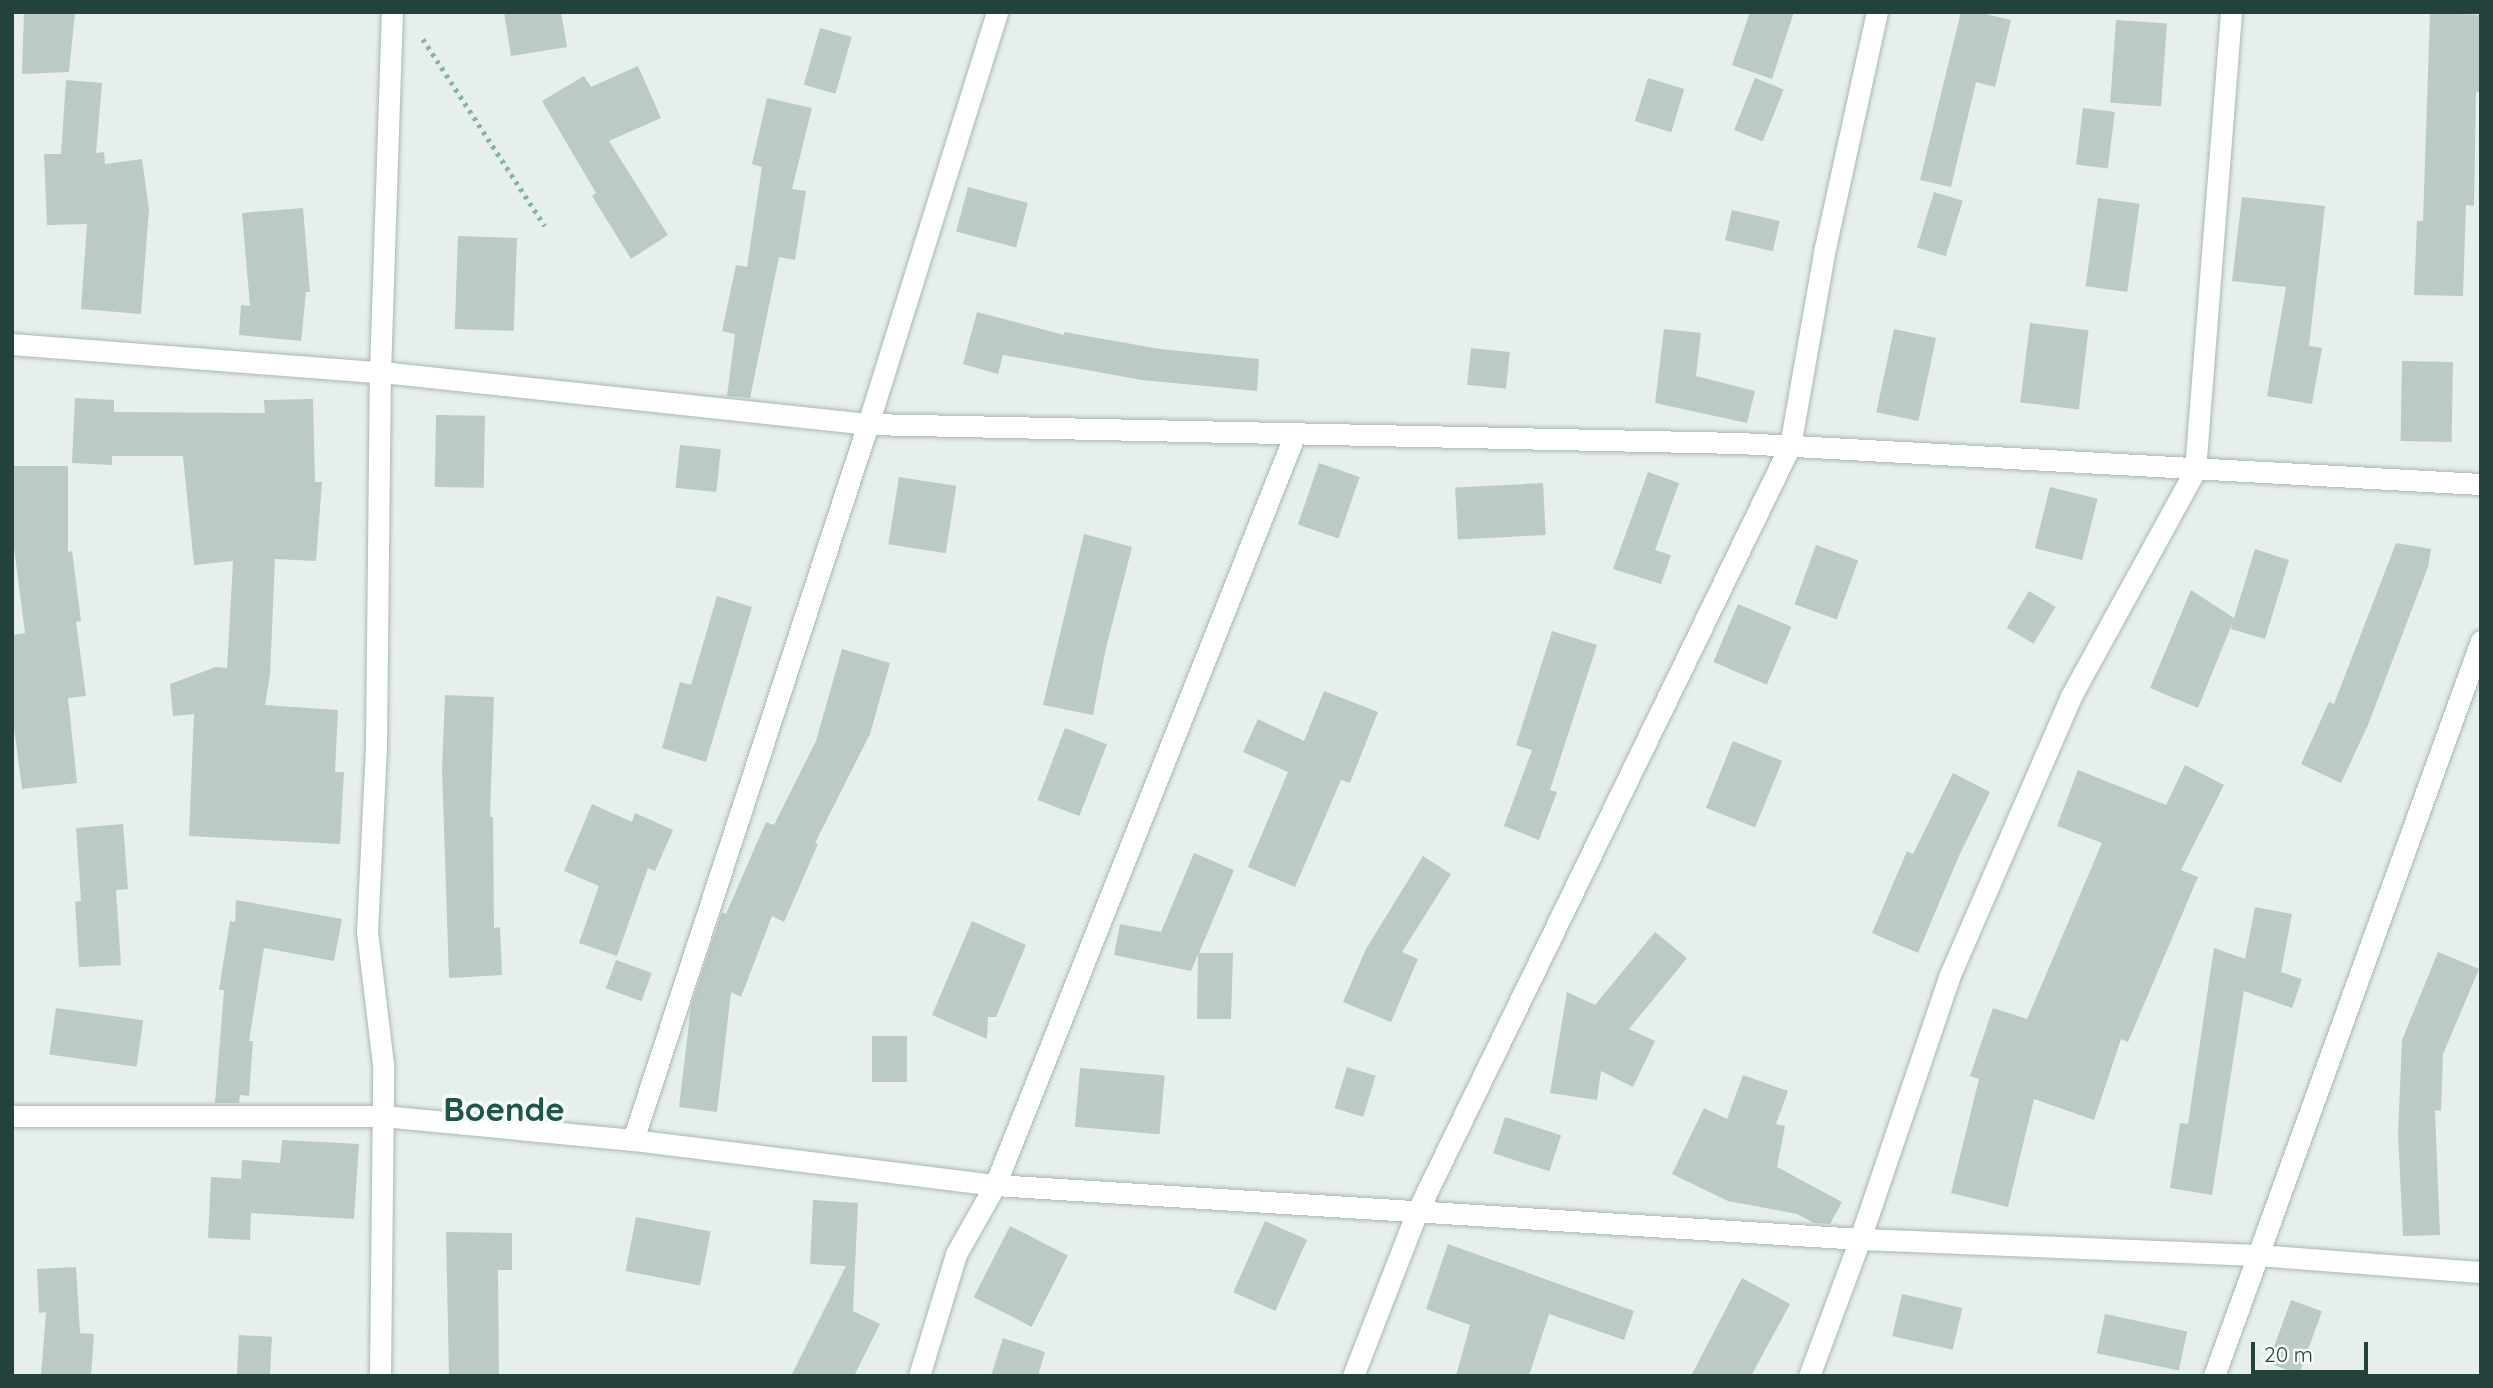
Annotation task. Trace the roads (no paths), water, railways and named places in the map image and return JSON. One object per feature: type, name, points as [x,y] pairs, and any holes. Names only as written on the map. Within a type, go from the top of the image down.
[{"type":"street","points":[[380,1376],[383,1064],[367,931],[376,744],[380,372],[392,12]]},
{"type":"street","points":[[633,1140],[868,424],[996,12]]},
{"type":"street","points":[[1353,1376],[1417,1212],[1790,446],[1825,248],[1877,12]]},
{"type":"street","points":[[1808,1376],[1860,1239],[1960,952],[2071,696],[2194,470],[2231,12]]},
{"type":"street","points":[[12,344],[380,372],[868,424],[1790,446],[2481,484]]},
{"type":"street","points":[[919,1376],[956,1254],[995,1185],[1295,434]]},
{"type":"street","points":[[2214,1376],[2481,641]]},
{"type":"street","points":[[12,1116],[383,1116],[633,1140],[995,1185],[1860,1239],[2258,1255],[2481,1272]]},
{"type":"district","name":"Boende","points":[[504,1109]]}]
